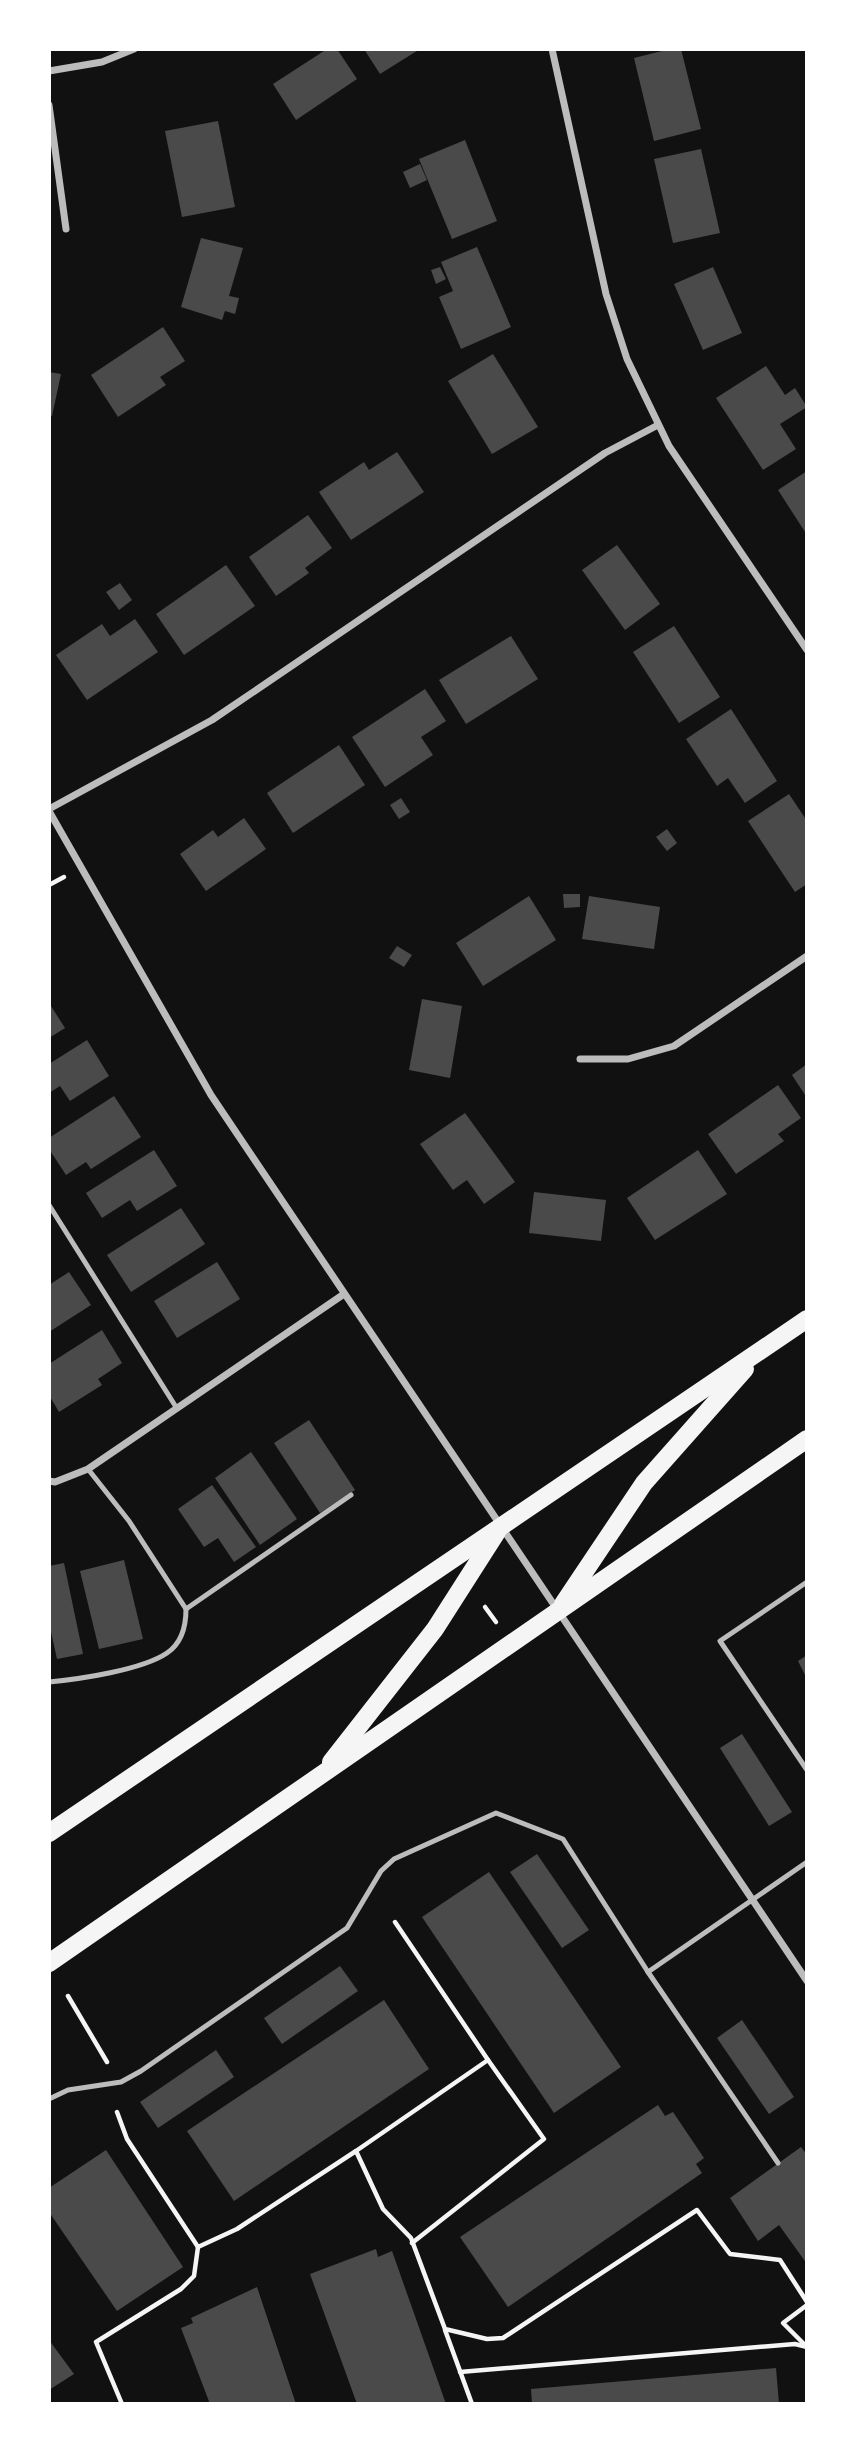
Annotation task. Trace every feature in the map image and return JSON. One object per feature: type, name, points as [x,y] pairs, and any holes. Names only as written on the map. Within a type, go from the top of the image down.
[{"type":"main road","points":[[49,1833],[807,1319]]},
{"type":"main road","points":[[557,1612],[645,1483],[761,1350]]},
{"type":"main road","points":[[49,1963],[807,1439]]},
{"type":"main road","points":[[321,1776],[435,1629],[501,1526]]},
{"type":"street","points":[[49,71],[102,62],[134,49]]},
{"type":"street","points":[[552,49],[606,294],[627,359],[658,425],[807,650]]},
{"type":"street","points":[[49,105],[66,229]]},
{"type":"street","points":[[658,425],[605,453],[212,720],[49,810],[211,1095],[807,1981]]},
{"type":"street","points":[[580,1059],[628,1059],[674,1046],[807,956]]},
{"type":"street","points":[[49,1481],[55,1482],[88,1469],[344,1294]]},
{"type":"lane","points":[[49,1205],[176,1407]]},
{"type":"lane","points":[[49,1682],[114,1672],[167,1653],[186,1626],[186,1609],[129,1521],[88,1469]]},
{"type":"lane","points":[[186,1609],[351,1495]]},
{"type":"lane","points":[[807,1582],[720,1641],[807,1770]]},
{"type":"lane","points":[[49,2099],[68,2090],[121,2082],[141,2071],[347,1928],[381,1871],[394,1858],[496,1813],[563,1839],[648,1972],[778,2163]]},
{"type":"lane","points":[[648,1972],[807,1862]]},
{"type":"path","points":[[395,1922],[544,2139],[412,2243]]},
{"type":"path","points":[[68,1996],[109,2066]]},
{"type":"path","points":[[198,2247],[236,2229],[488,2060]]},
{"type":"path","points":[[117,2112],[127,2139],[198,2247],[194,2276],[181,2289],[96,2342],[122,2404]]},
{"type":"path","points":[[356,2151],[383,2209],[404,2230],[412,2243],[472,2404]]},
{"type":"path","points":[[445,2329],[487,2339],[503,2338],[696,2210],[730,2253],[780,2260],[807,2303],[783,2323],[807,2347],[795,2344],[460,2372]]},
{"type":"building","points":[[327,49],[337,49],[357,79],[296,120],[273,84]]},
{"type":"building","points":[[364,49],[420,49],[380,74]]},
{"type":"building","points":[[681,49],[701,129],[654,141],[634,58]]},
{"type":"building","points":[[218,121],[235,207],[182,217],[165,131]]},
{"type":"building","points":[[465,140],[497,221],[452,239],[419,159]]},
{"type":"building","points":[[701,149],[720,233],[673,243],[654,159]]},
{"type":"building","points":[[420,164],[427,180],[410,188],[403,172]]},
{"type":"building","points":[[201,238],[243,248],[229,296],[239,298],[235,314],[225,311],[222,320],[181,307]]},
{"type":"building","points":[[477,247],[511,327],[461,349],[439,297],[453,291],[441,262]]},
{"type":"building","points":[[440,267],[446,279],[436,284],[431,270]]},
{"type":"building","points":[[713,267],[742,333],[703,350],[674,284]]},
{"type":"building","points":[[163,327],[185,361],[160,377],[166,385],[118,417],[91,375]]},
{"type":"building","points":[[493,354],[538,427],[492,454],[448,381]]},
{"type":"building","points":[[766,366],[785,395],[795,388],[807,407],[780,424],[796,449],[763,470],[716,398]]},
{"type":"building","points":[[49,372],[61,374],[52,416],[49,415]]},
{"type":"building","points":[[397,452],[424,492],[351,540],[319,492],[364,462],[369,470]]},
{"type":"building","points":[[807,471],[807,535],[778,490]]},
{"type":"building","points":[[308,515],[332,548],[305,568],[309,573],[276,596],[249,557]]},
{"type":"building","points":[[617,545],[660,604],[625,630],[582,570]]},
{"type":"building","points":[[226,565],[255,606],[184,655],[156,614]]},
{"type":"building","points":[[120,583],[132,600],[119,610],[106,592]]},
{"type":"building","points":[[135,619],[158,652],[87,700],[56,655],[102,624],[110,636]]},
{"type":"building","points":[[674,626],[720,697],[679,723],[633,652]]},
{"type":"building","points":[[511,636],[538,679],[466,724],[439,680]]},
{"type":"building","points":[[425,689],[446,721],[421,737],[433,755],[385,787],[352,737]]},
{"type":"building","points":[[731,709],[777,781],[745,803],[728,778],[717,786],[686,739]]},
{"type":"building","points":[[339,745],[365,785],[293,833],[267,793]]},
{"type":"building","points":[[789,794],[807,821],[807,884],[795,892],[748,821]]},
{"type":"building","points":[[401,798],[410,812],[399,819],[390,805]]},
{"type":"building","points":[[244,818],[266,849],[206,891],[180,854],[213,830],[218,837]]},
{"type":"building","points":[[667,829],[677,843],[667,851],[656,837]]},
{"type":"building","points":[[563,894],[580,894],[580,907],[564,908]]},
{"type":"building","points":[[529,896],[556,940],[483,986],[456,943]]},
{"type":"building","points":[[589,896],[660,907],[654,949],[582,939]]},
{"type":"building","points":[[397,946],[412,955],[404,967],[389,958]]},
{"type":"building","points":[[422,999],[462,1006],[450,1078],[409,1070]]},
{"type":"building","points":[[49,1003],[65,1028],[49,1038]]},
{"type":"building","points":[[87,1040],[109,1076],[70,1101],[60,1086],[49,1093],[49,1064]]},
{"type":"building","points":[[807,1064],[807,1098],[792,1075]]},
{"type":"building","points":[[778,1085],[801,1118],[778,1134],[784,1141],[736,1174],[708,1134]]},
{"type":"building","points":[[114,1096],[141,1137],[91,1169],[86,1162],[66,1175],[49,1149],[49,1138]]},
{"type":"building","points":[[465,1113],[515,1182],[484,1204],[467,1180],[453,1190],[420,1144]]},
{"type":"building","points":[[154,1150],[177,1186],[137,1211],[130,1200],[102,1218],[86,1193]]},
{"type":"building","points":[[698,1150],[727,1194],[655,1240],[627,1198]]},
{"type":"building","points":[[534,1192],[606,1200],[601,1241],[529,1233]]},
{"type":"building","points":[[181,1208],[205,1244],[131,1292],[107,1255]]},
{"type":"building","points":[[217,1262],[240,1299],[177,1338],[154,1301]]},
{"type":"building","points":[[69,1272],[91,1305],[49,1332],[49,1285]]},
{"type":"building","points":[[102,1330],[122,1363],[98,1379],[102,1385],[59,1412],[49,1395],[49,1364]]},
{"type":"building","points":[[309,1420],[355,1490],[320,1513],[274,1443]]},
{"type":"building","points":[[251,1452],[297,1519],[260,1545],[215,1478]]},
{"type":"building","points":[[212,1485],[256,1547],[234,1562],[218,1538],[204,1547],[178,1509]]},
{"type":"building","points":[[124,1560],[143,1639],[99,1649],[80,1571]]},
{"type":"building","points":[[64,1563],[83,1654],[57,1659],[49,1623],[49,1566]]},
{"type":"building","points":[[807,1655],[807,1679],[798,1661]]},
{"type":"building","points":[[742,1734],[792,1812],[769,1826],[720,1748]]},
{"type":"building","points":[[537,1854],[589,1930],[562,1948],[510,1872]]},
{"type":"building","points":[[489,1872],[621,2067],[554,2113],[422,1917]]},
{"type":"building","points":[[340,1966],[358,1991],[282,2044],[264,2018]]},
{"type":"building","points":[[384,2000],[429,2069],[234,2201],[187,2131]]},
{"type":"building","points":[[742,2020],[794,2097],[769,2114],[717,2038]]},
{"type":"building","points":[[216,2050],[234,2077],[158,2128],[140,2102]]},
{"type":"building","points":[[658,2105],[665,2116],[673,2112],[704,2158],[696,2164],[702,2173],[508,2307],[460,2237]]},
{"type":"building","points":[[801,2147],[807,2155],[807,2264],[779,2225],[758,2241],[730,2198]]},
{"type":"building","points":[[106,2150],[183,2267],[117,2311],[49,2212],[49,2188]]},
{"type":"building","points":[[376,2249],[378,2257],[392,2251],[446,2404],[357,2404],[310,2274]]},
{"type":"building","points":[[257,2287],[296,2404],[210,2404],[181,2328],[193,2323],[191,2318]]},
{"type":"building","points":[[49,2340],[74,2374],[49,2390]]},
{"type":"building","points":[[776,2368],[779,2404],[532,2404],[531,2389]]}]
